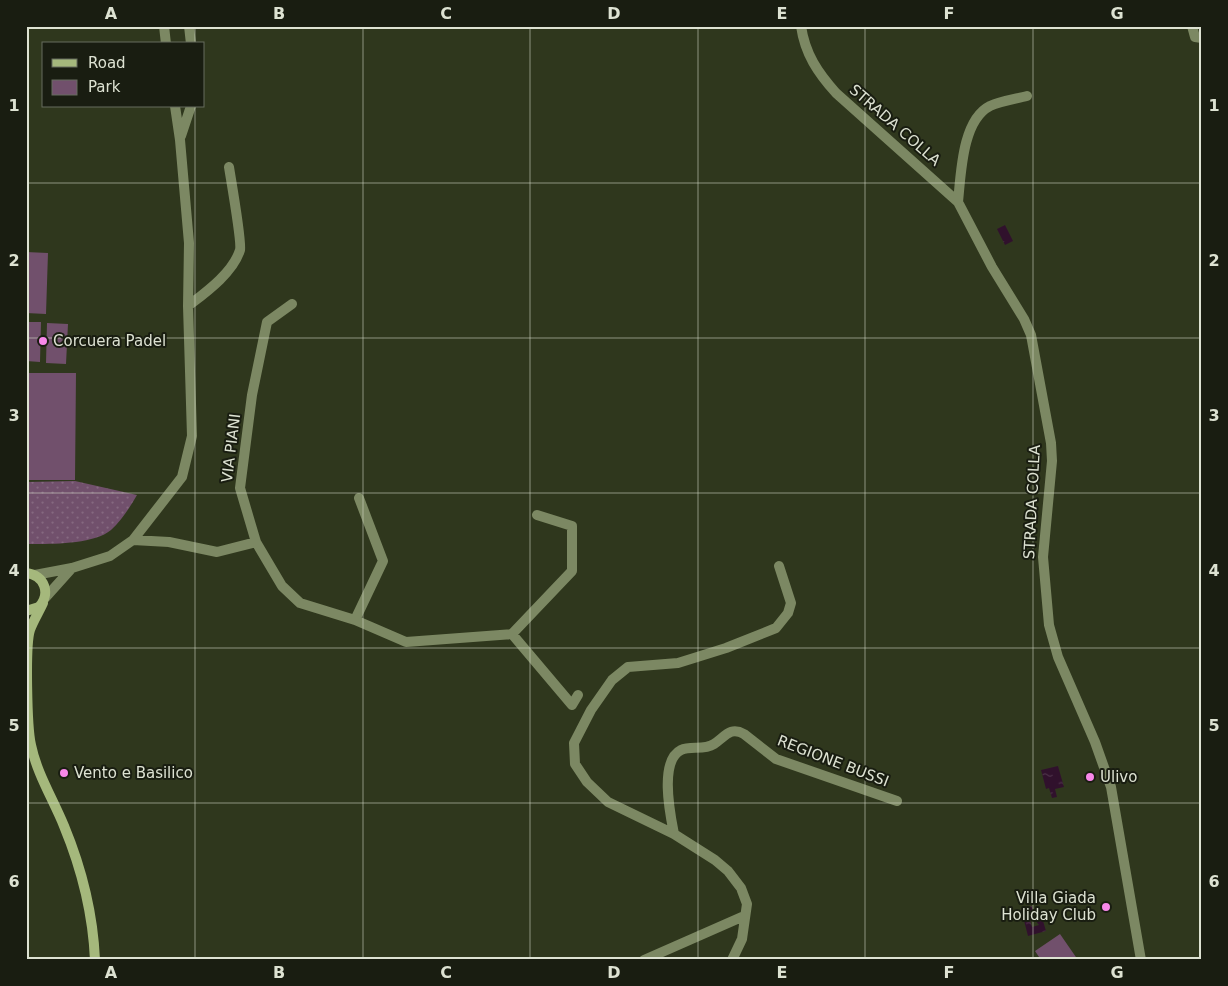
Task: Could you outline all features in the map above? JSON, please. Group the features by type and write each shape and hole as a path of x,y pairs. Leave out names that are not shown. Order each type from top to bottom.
{"main road":[{"path":"31,574 44,584 44,600 28,629 30,744 41,777 64,826 78,867 89,912 95,960"},
{"path":"26,611 34,610 44,600"}],"street":[{"path":"164,26 166,42"},
{"path":"189,26 191,42"},
{"name":"STRADA COLLA","path":"802,26 804,42 811,59 821,76 836,93 958,202 992,267 1024,318 1035,350 1052,461 1043,557 1049,625 1058,657 1095,742 1111,787 1140,960"},
{"path":"1192,26 1195,37 1202,38"},
{"path":"958,202 964,152 969,131 976,116 989,106 1027,96"},
{"path":"31,574 72,568 110,556 133,540 182,477 192,436 188,306 189,243 175,108"},
{"path":"180,140 190,108"},
{"path":"188,306 213,286 226,272 240,250 230,166"},
{"name":"VIA PIANI","path":"292,304 267,322 251,404 240,488 256,542 282,586 300,603 355,620 406,642 512,634"},
{"path":"355,620 383,561 359,498"},
{"path":"537,515 572,526 572,571 512,634 572,705 578,694"},
{"path":"133,540 170,542 217,552 256,542"},
{"path":"732,960 742,939 747,904 741,888 728,871 674,834 608,802 587,782 574,764 574,743 591,710 612,680 628,668 678,663 726,648 776,628 788,613 791,603 779,566"},
{"path":"44,600 72,568"},
{"name":"REGIONE BUSSI","path":"674,834 668,802 669,764 671,758 686,748 703,749 714,744 726,733 738,730 776,759 897,801"},
{"path":"644,960 744,916"}],"green space":[{"path":"26,252 48,253 46,314 26,313"},
{"path":"26,322 41,322 40,362 26,361"},
{"path":"47,323 68,324 66,364 46,363"},
{"path":"26,373 76,373 75,480 26,480"},
{"path":"75,481 137,495 119,522 103,535 93,539 70,543 26,544 26,482"},
{"path":"1060,934 1078,960 1041,960 1035,951"}],"water":[{"path":"1005,225 1013,241 1005,245 997,229"},
{"path":"1058,766 1064,787 1055,789 1057,797 1052,798 1049,788 1046,789 1041,770"},
{"path":"1032,906 1033,911 1028,912 1032,927 1039,925 1035,920 1035,914 1041,914 1046,931 1028,936 1021,909"}],"place":[{"name":"Corcuera Padel","path":"43,341"},
{"name":"Vento e Basilico","path":"64,773"},
{"name":"Ulivo","path":"1090,777"},
{"name":"Villa Giada Holiday Club","path":"1106,907"}]}
